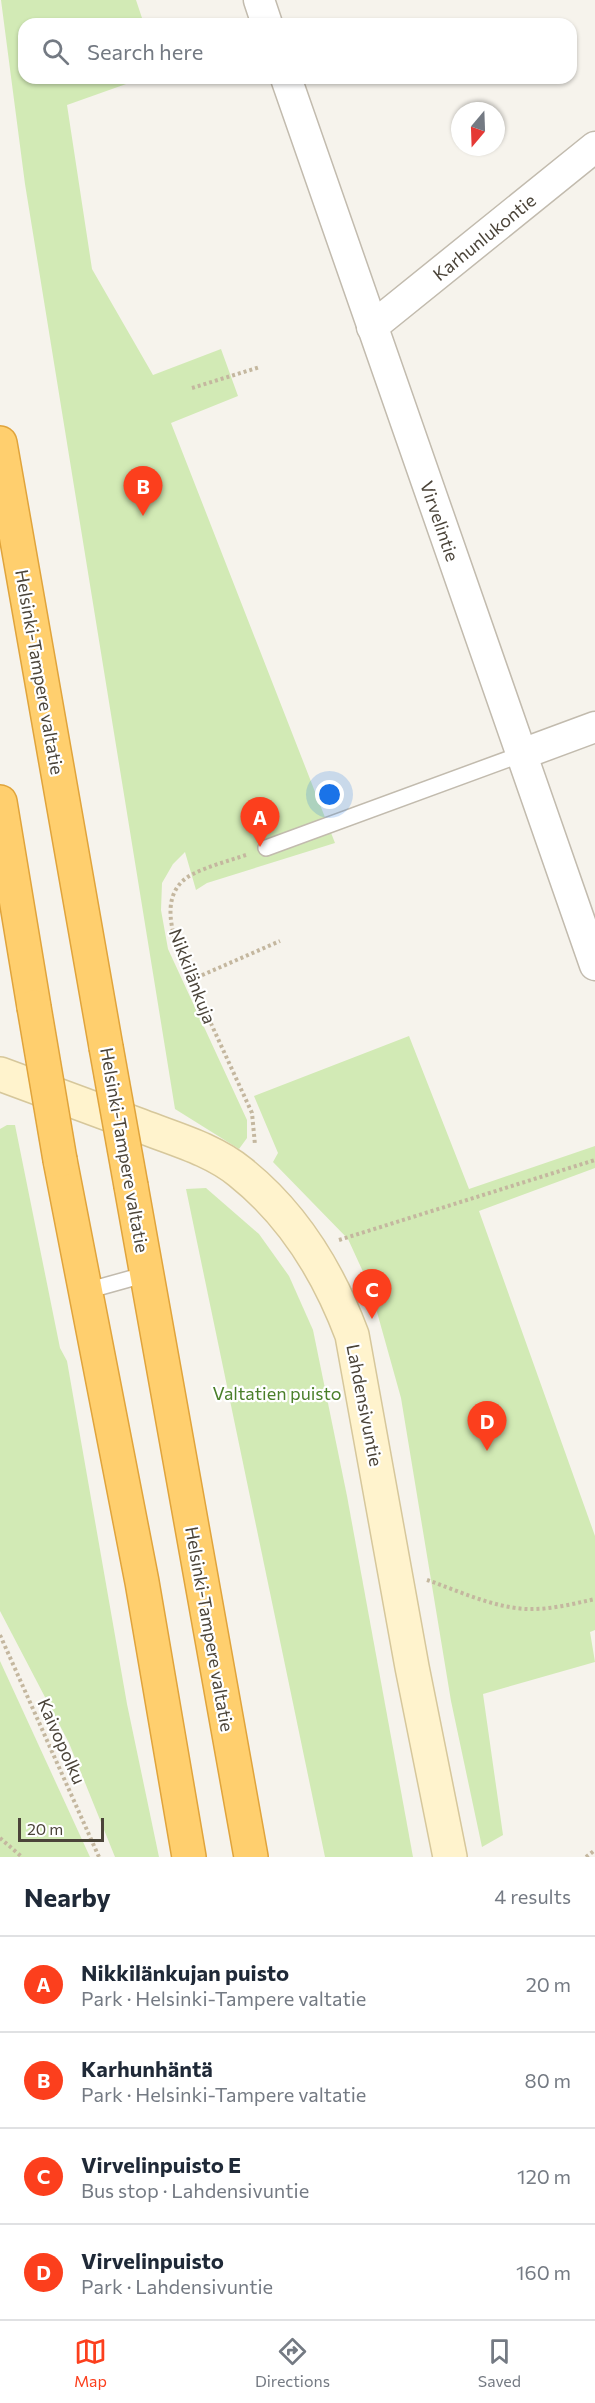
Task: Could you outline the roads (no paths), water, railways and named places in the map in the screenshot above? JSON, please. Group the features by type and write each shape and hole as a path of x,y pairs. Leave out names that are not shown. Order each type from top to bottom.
{"highway":[{"name":"Helsinki-Tampere valtatie","path":"0,443 250,1857"},
{"path":"0,802 60,1160 142,1582 189,1857"}],"main road":[{"name":"Lahdensivuntie","path":"0,1074 199,1148 239,1171 279,1209 311,1249 335,1290 352,1335 412,1667 450,1857"}],"street":[{"path":"259,0 265,18"},
{"name":"Virvelintie","path":"288,84 595,965"},
{"name":"Karhunlukontie","path":"372,327 595,147"},
{"path":"522,754 595,727"}],"lane":[{"path":"266,848 522,754"},
{"path":"86,1291 147,1274"}],"place":[{"name":"Karhunhäntä","path":"143,516"},
{"name":"Nikkilänkujan puisto","path":"260,847"},
{"name":"Virvelinpuisto E","path":"372,1319"},
{"name":"Virvelinpuisto","path":"487,1451"}],"park label":[{"name":"Valtatien puisto","path":"277,1393"}]}
